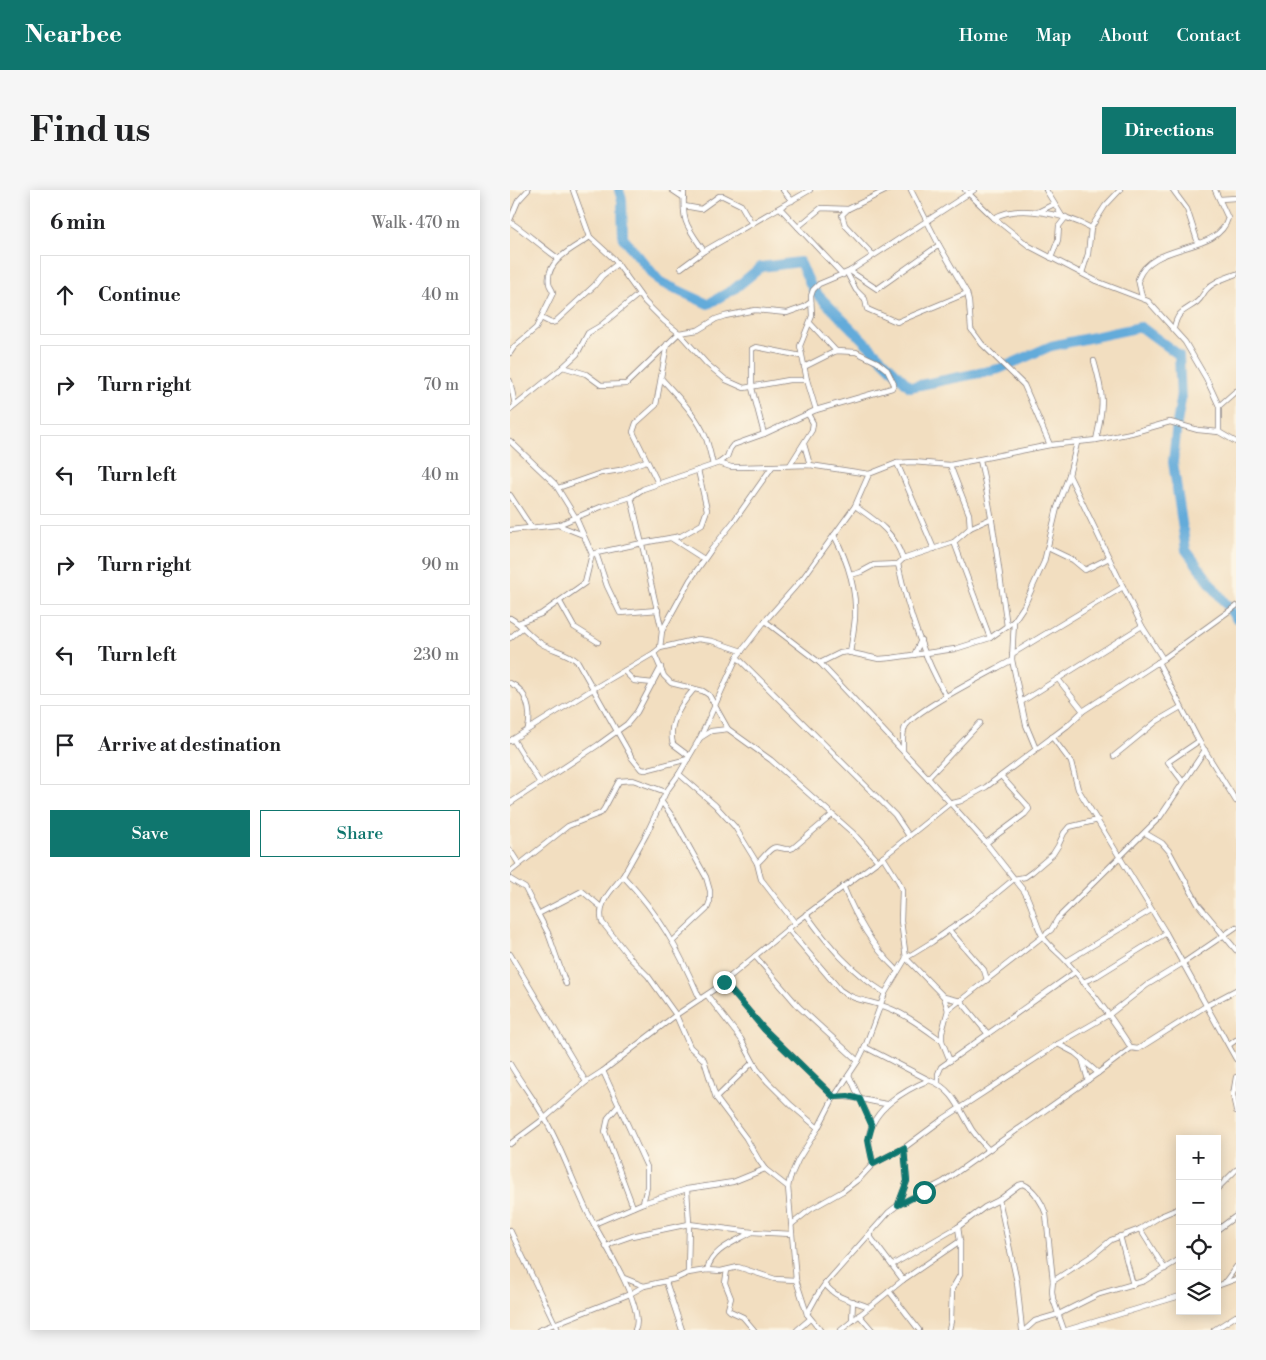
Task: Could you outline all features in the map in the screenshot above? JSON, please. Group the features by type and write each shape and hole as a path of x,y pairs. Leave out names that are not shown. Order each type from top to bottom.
{"street":[{"path":"528,190 518,201 510,221 559,259"},
{"path":"573,190 590,237 610,254 639,294 664,322 679,333 726,380 744,388 782,381 807,380"},
{"path":"672,190 684,198"},
{"path":"684,190 684,220 686,226 704,251"},
{"path":"783,190 792,201"},
{"path":"681,268 704,251 810,190"},
{"path":"873,255 845,225 842,215 848,209 887,190"},
{"path":"911,190 939,245 967,293 971,329 982,344 1024,385 1050,445"},
{"path":"816,410 801,356 802,340 812,316 811,296 813,290 819,284 847,273 967,192 974,190"},
{"path":"1046,190 1064,216"},
{"path":"1082,273 1088,254 1091,228 1105,206 1120,190"},
{"path":"1173,190 1187,209 1198,243"},
{"path":"1142,297 1138,279 1145,268 1171,252 1216,235 1228,221 1215,190"},
{"path":"967,192 994,218 1029,246 1112,288 1142,297 1148,301 1174,328 1196,360 1219,406 1219,432"},
{"path":"684,206 701,209 719,196 723,196 741,205 752,224"},
{"path":"1220,199 1236,198"},
{"path":"1038,212 1054,204"},
{"path":"780,208 847,273 854,287 865,299 867,308 897,322 930,310 967,293"},
{"path":"798,227 821,208 848,209"},
{"path":"994,218 1006,212 1038,212 1078,220 1091,228"},
{"path":"1051,258 1058,240 1059,226 1064,216"},
{"path":"510,353 514,347 536,328 541,318 553,293 548,282 552,266 590,237"},
{"path":"847,273 856,276 877,289 939,245"},
{"path":"541,318 551,323 555,322 617,264"},
{"path":"1174,328 1179,315 1185,308 1198,301 1209,287 1236,274"},
{"path":"854,287 856,276"},
{"path":"510,410 577,354 588,333 600,326 639,294"},
{"path":"563,367 586,374 601,385 626,384 679,333 698,330 725,316 755,310 787,313 804,307 811,302"},
{"path":"810,323 836,351"},
{"path":"658,483 633,432 636,423 656,405 667,343"},
{"path":"764,434 752,388 751,352 753,347 801,356"},
{"path":"510,530 558,525 602,506 631,497 643,489 658,483 719,463 727,457 733,445 764,434 816,410 892,388 894,384 887,370 877,362 856,352 836,351 804,367"},
{"path":"1094,362 1103,401 1096,440"},
{"path":"661,378 687,408 701,429 713,465"},
{"path":"510,381 515,405"},
{"path":"1219,406 1236,391"},
{"path":"790,465 813,426 808,414"},
{"path":"719,463 731,467 810,465 869,474 897,463 914,462 950,465 1050,445 1077,443 1132,433 1170,422 1198,430 1219,432 1236,442"},
{"path":"511,443 558,488 594,554 606,586 620,613 658,610"},
{"path":"820,663 840,653 850,653 879,659 955,649 990,638 1014,621 1024,606 1044,562 1057,508 1069,475 1077,443"},
{"path":"804,444 810,465"},
{"path":"980,460 992,518 1007,626"},
{"path":"558,488 646,461"},
{"path":"897,463 934,549"},
{"path":"950,465 969,514 970,528"},
{"path":"662,631 690,580 704,559 734,522 772,467"},
{"path":"594,554 642,542 681,536 702,524 705,520 706,506 698,470"},
{"path":"788,1187 765,1169 743,1134 716,1098 704,1060 690,1047 676,1015 648,976 631,959 602,922 601,907 623,876 646,836 666,792 700,738 737,658 765,621 803,578 855,506 869,474"},
{"path":"1069,475 1160,660 1181,707 1236,801"},
{"path":"510,495 531,527"},
{"path":"631,497 658,610 662,631 660,648"},
{"path":"855,506 886,528 895,541 902,559"},
{"path":"898,564 902,559 954,542 970,528 992,518"},
{"path":"558,525 583,535"},
{"path":"834,535 851,575 855,617 850,653"},
{"path":"671,538 704,559"},
{"path":"954,542 990,638"},
{"path":"1048,548 1073,560 1085,570 1109,558"},
{"path":"518,623 541,614 585,583 594,554"},
{"path":"851,575 861,572 874,564 898,564"},
{"path":"898,564 926,654 935,677 946,696"},
{"path":"1012,654 1123,587"},
{"path":"560,602 574,626 598,642"},
{"path":"510,1144 545,1118 586,1082 724,982 795,922 878,861 950,804 961,801 986,787 1067,726 1083,711 1160,660 1236,606"},
{"path":"510,618 544,645 573,657 578,662 632,758 641,769 645,770 688,758"},
{"path":"765,621 820,663 903,750 986,842 1029,898 1042,935 1110,1014 1131,1048"},
{"path":"1014,621 1012,660 1026,724 1036,749"},
{"path":"1021,702 1142,626"},
{"path":"510,638 523,627"},
{"path":"540,784 512,740 593,689 654,654 660,648 698,639 712,641 742,651"},
{"path":"914,655 921,640"},
{"path":"654,654 664,676 670,683 709,694 728,729 771,760 853,833 878,861"},
{"path":"737,658 895,814 909,836"},
{"path":"903,750 904,733 907,724 946,696 1012,660"},
{"path":"510,803 618,731 634,716 661,667"},
{"path":"624,671 634,681 652,683"},
{"path":"1058,679 1083,711"},
{"path":"510,683 522,690 530,716 528,730"},
{"path":"688,758 673,744 672,732 678,712 694,689"},
{"path":"1114,756 1157,721 1181,707"},
{"path":"928,778 980,724"},
{"path":"700,738 711,731 728,729"},
{"path":"1052,737 1071,762 1078,788 1166,932 1236,1059"},
{"path":"1183,782 1168,762 1199,740"},
{"path":"948,1010 1042,935 1051,930 1058,918 1160,817 1205,750"},
{"path":"679,774 715,805 745,841 757,862 760,878 795,922"},
{"path":"986,842 1028,812 1027,804 1001,776"},
{"path":"510,872 568,826 601,813 619,781 633,780 666,792"},
{"path":"661,801 672,816 706,877 710,891 710,901 707,909 673,941"},
{"path":"757,862 772,848 779,847 785,850 793,848 832,814"},
{"path":"820,1330 808,1317 796,1280 788,1187 798,1160 834,1097 858,1061 885,993 897,970 906,958 978,910 1014,880 1025,877 1032,872 1053,854 1069,827 1098,820"},
{"path":"1145,833 1162,843 1169,851 1198,904 1236,950"},
{"path":"510,850 519,864"},
{"path":"883,857 902,890 901,921 906,958 944,998 948,1010 942,1032 942,1041 950,1061"},
{"path":"623,876 660,921 673,941 700,999"},
{"path":"510,878 525,888 548,933 566,984"},
{"path":"843,886 869,938 897,970"},
{"path":"538,914 582,891 601,907"},
{"path":"1066,961 1151,910"},
{"path":"806,914 826,942 854,972 866,982 885,993"},
{"path":"792,1224 811,1209 843,1191 860,1178 873,1164 904,1148 960,1108 1058,1044 1110,1014 1147,985 1183,963 1236,926"},
{"path":"788,929 840,990 854,999 881,1005 918,1024 942,1041"},
{"path":"949,930 984,970 987,980"},
{"path":"1083,982 1097,976 1166,932"},
{"path":"510,954 586,1082"},
{"path":"755,956 798,1007 858,1061"},
{"path":"938,1083 939,1070 950,1061 1075,972"},
{"path":"724,982 764,1029 834,1097 848,1096 888,1104"},
{"path":"798,1330 808,1317 818,1294 826,1284 868,1235 898,1205 943,1182 1131,1048 1138,1049 1206,1006 1236,990"},
{"path":"707,995 741,1039 753,1062 768,1082 818,1128"},
{"path":"944,998 961,1001 988,1034"},
{"path":"1228,1045 1236,1040"},
{"path":"1058,1044 1082,1059 1098,1073"},
{"path":"865,1047 938,1083 952,1096 973,1132 988,1149"},
{"path":"1082,1059 1088,1080"},
{"path":"716,1098 753,1062"},
{"path":"510,1064 545,1118 594,1224 624,1278 638,1323 635,1330"},
{"path":"603,1071 647,1166 648,1187 643,1204"},
{"path":"849,1075 872,1126"},
{"path":"1236,1077 1234,1095 1236,1111"},
{"path":"873,1164 868,1140 872,1126 888,1104 908,1090 929,1080"},
{"path":"619,1105 608,1118 605,1132 633,1207"},
{"path":"898,1205 907,1181 904,1148"},
{"path":"594,1224 633,1207 687,1189 732,1182 765,1169"},
{"path":"1221,1185 1236,1170"},
{"path":"892,1265 958,1227 999,1200 1019,1184 1022,1184 1033,1192 1044,1207 1049,1234 1052,1291 1066,1330 1176,1297"},
{"path":"687,1189 689,1224 688,1273"},
{"path":"999,1200 1017,1282 1024,1330 1036,1321 1059,1314 1099,1294 1133,1285 1176,1262"},
{"path":"1053,1282 1120,1236 1140,1229 1161,1216 1176,1210"},
{"path":"1221,1227 1236,1216"},
{"path":"606,1247 612,1242 632,1236 689,1224 752,1232 792,1234"},
{"path":"949,1330 952,1289 960,1275 958,1227"},
{"path":"1140,1229 1165,1269"},
{"path":"510,1230 558,1330"},
{"path":"707,1270 709,1261 717,1252 752,1232"},
{"path":"868,1235 903,1280"},
{"path":"1120,1236 1133,1285"},
{"path":"842,1330 903,1280 960,1241"},
{"path":"1224,1283 1236,1267"},
{"path":"539,1330 630,1294 644,1286 666,1282 688,1273 742,1268 775,1279 796,1280"},
{"path":"727,1270 725,1283 730,1298 728,1309 748,1321 754,1330"},
{"path":"624,1278 644,1286"},
{"path":"1221,1284 1236,1279"},
{"path":"666,1282 682,1330"},
{"path":"826,1284 832,1293 869,1307"},
{"path":"889,1291 919,1330"},
{"path":"852,1321 853,1301"},
{"path":"859,1315 872,1330"},
{"path":"1214,1330 1235,1319"}],"waterway":[{"path":"619,190 622,200 623,238 660,282 708,304 734,289 761,267 800,262 813,290 910,387 999,369 1051,346 1141,327 1179,355 1181,400 1173,462 1186,550 1236,618"}],"route":[{"path":"724,982 764,1029 834,1097 848,1096 860,1099 872,1126 868,1140 873,1164 904,1148 907,1181 898,1205 924,1192"}]}
